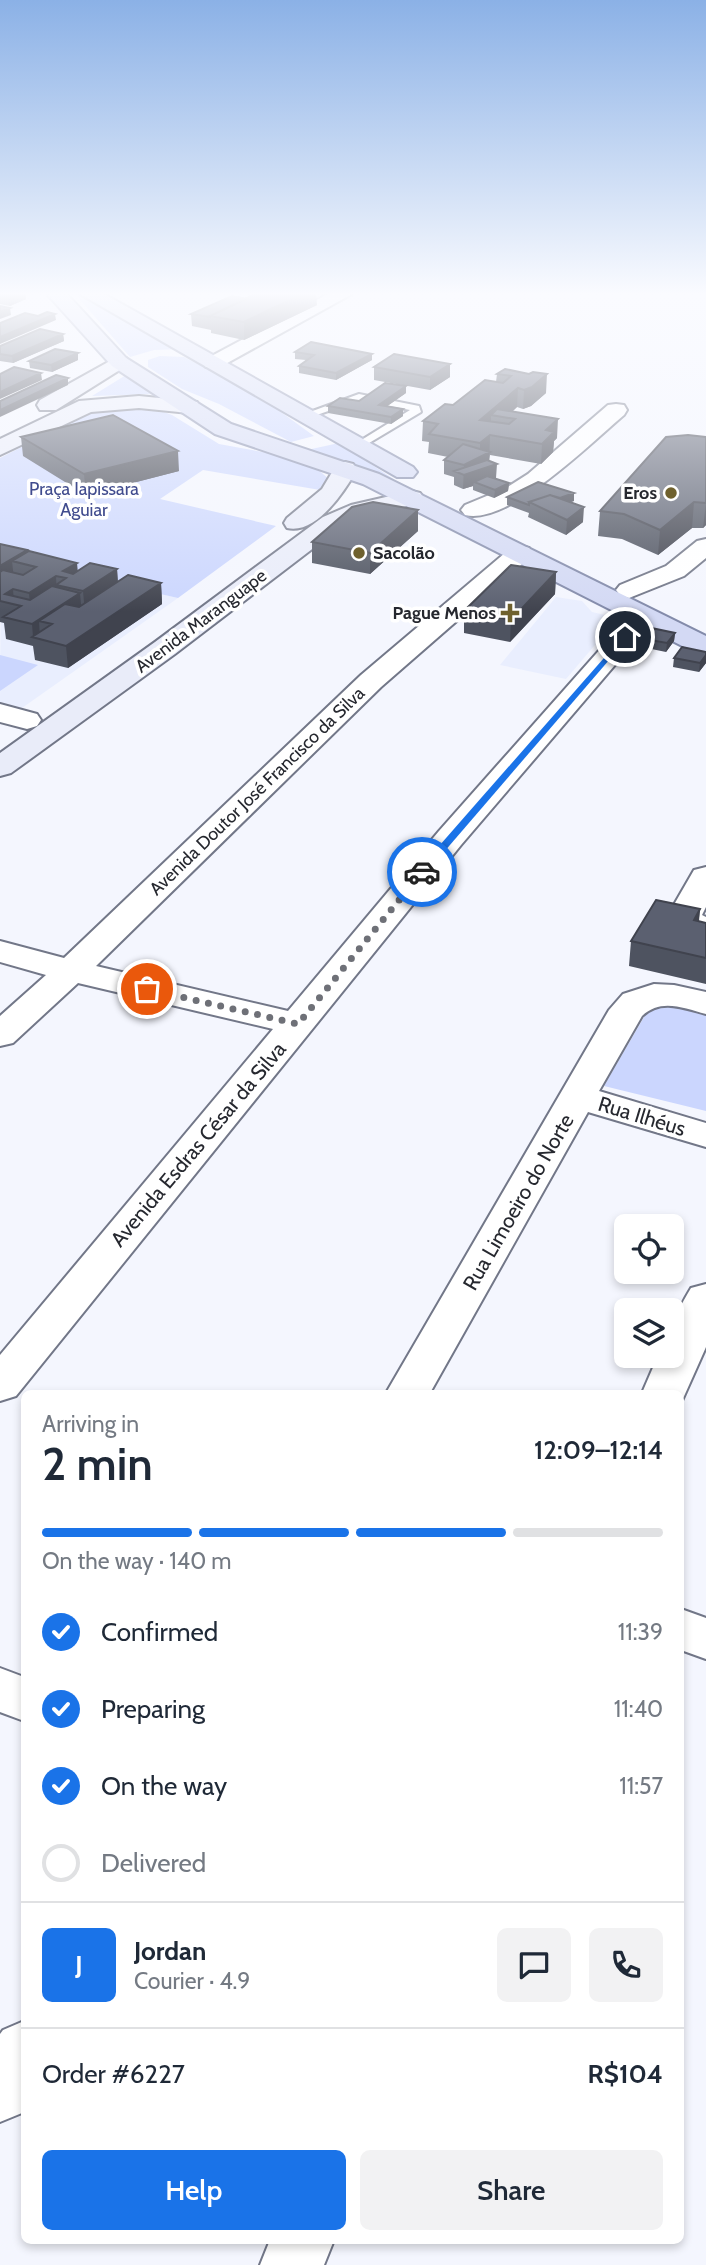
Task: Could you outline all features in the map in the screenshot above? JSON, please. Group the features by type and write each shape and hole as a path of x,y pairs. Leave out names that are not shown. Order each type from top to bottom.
{"main road":[{"path":"1,439 61,400"},
{"path":"178,400 223,429 345,469 412,498 520,554 636,603 706,626"},
{"path":"276,400 636,603 706,647"},
{"path":"1,439 87,406 139,402 189,407"},
{"path":"272,445 314,444 332,439 335,433"},
{"name":"Avenida Maranguape","path":"0,740 13,717 293,525 332,493 345,469"},
{"name":"Avenida Maranguape","path":"0,767 165,649 344,515 412,498"},
{"path":"293,525 321,531"},
{"path":"0,755 34,729 34,724 13,717"}],"street":[{"path":"473,510 514,493 536,479 616,410"},
{"path":"636,603 706,546"},
{"name":"Avenida Doutor José Francisco da Silva","path":"0,1035 71,971 371,681 520,554"},
{"name":"Avenida Esdras César da Silva","path":"0,1385 450,838 636,603"},
{"path":"696,922 706,877"},
{"path":"0,951 71,971 298,1024"},
{"name":"Rua Limoeiro do Norte","path":"410,1390 627,1010 637,999 646,995 665,995 706,1003"},
{"name":"Rua Ilhéus","path":"578,1097 706,1136"},
{"path":"665,1390 706,1298"},
{"path":"684,1630 706,1639"},
{"path":"0,1689 21,1699"},
{"path":"0,2092 21,2055"},
{"path":"292,2265 301,2244"}],"lane":[{"path":"304,416 351,400"},
{"path":"359,446 416,411 415,408 373,400"}],"shaded area":[{"path":"1,557 178,598 22,708 0,702"},
{"path":"556,597 582,601 592,612 618,618 566,679 500,665"}],"green space":[{"path":"208,400 261,400 314,436 291,442"},
{"name":"Praça Iapissara Aguiar","path":"114,408 159,410 219,444 279,455 315,467 330,480 326,491 203,470 160,499 276,526 178,598 0,558 0,458 89,413"},
{"path":"339,443 395,480 307,450"},
{"path":"0,655 38,665 0,691"},
{"path":"655,998 706,1009 706,1111 604,1086"}],"building":[{"path":"3,400 22,400 0,410 0,401"},
{"path":"337,400 387,400 379,405 403,409 391,417 328,406"},
{"path":"460,400 504,400 480,420 509,424 515,419 491,415 497,409 558,419 546,430 554,432 542,444 490,435 480,443 429,434 438,424 423,421 445,404 453,405"},
{"path":"113,415 178,451 84,474 21,437"},
{"name":"Eros","path":"666,437 706,437 706,503 694,502 660,530 624,514 600,511"},
{"path":"463,444 490,452 464,465 444,460"},
{"path":"487,460 497,464 464,475 454,471"},
{"path":"487,476 509,483 495,490 474,482"},
{"path":"538,482 574,493 560,498 550,495 529,502 529,505 507,497"},
{"path":"550,495 584,507 567,520 529,502"},
{"path":"373,502 418,510 370,553 312,542 352,507"},
{"path":"0,544 27,550 0,566"},
{"path":"29,551 77,563 63,571 73,574 90,563 117,569 83,591 56,585 66,578 56,576 29,593 13,589 5,594 30,600 52,586 80,593 32,624 3,617 21,606 0,601 0,572 3,570 23,575 36,567 12,561"},
{"path":"511,565 556,572 511,620 464,611"},
{"path":"128,575 161,583 66,646 32,637 52,624 39,621 65,604 79,607"},
{"path":"642,626 675,633 667,643 633,637"},
{"path":"682,647 706,652 706,655 700,663 674,658"},
{"path":"656,900 700,909 694,920 706,923 706,958 631,941"}],"way so far":[{"path":"147,989 298,1024 422,872"}],"place":[{"name":"Eros","path":"671,493"},
{"name":"Sacolão","path":"359,553"},
{"name":"Pague Menos","path":"510,613"}],"route":[{"path":"422,872 625,637"}]}
